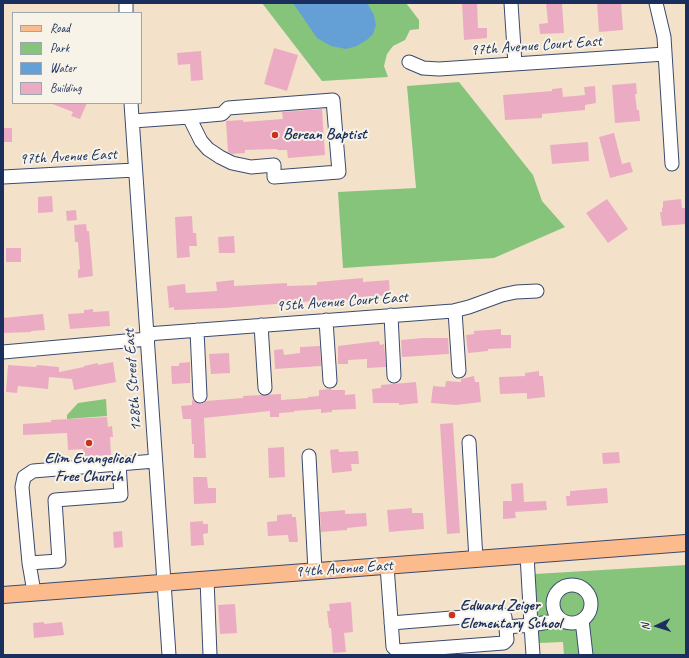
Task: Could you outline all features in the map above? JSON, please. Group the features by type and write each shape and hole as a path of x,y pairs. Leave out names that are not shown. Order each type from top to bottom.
{"main road":[{"name":"94th Avenue East","path":"3,595 686,543"}],"street":[{"path":"511,3 515,64"},
{"path":"656,3 664,37 672,164"},
{"name":"97th Avenue Court East","path":"409,62 423,68 439,69 665,54"},
{"path":"132,121 222,114 228,108 333,100 339,172 274,177 274,165 250,166 232,163 208,149 199,138 189,117"},
{"name":"128th Street East","path":"132,104 135,170 169,655"},
{"name":"97th Avenue East","path":"3,177 135,170"},
{"name":"95th Avenue Court East","path":"3,352 197,330 454,311 502,295 516,292 538,291"},
{"path":"454,311 459,371"},
{"path":"391,316 394,376"},
{"path":"326,320 330,381"},
{"path":"261,325 265,388"},
{"path":"197,330 200,396"},
{"path":"469,442 476,559"},
{"path":"309,456 315,571"},
{"path":"34,592 29,563 22,487 24,476 33,471 155,461"},
{"path":"29,563 59,561 55,500 121,496 119,464"},
{"path":"527,555 533,655"},
{"path":"387,566 391,623 393,647 397,653 504,643 507,640 505,617 501,614 391,623"},
{"path":"207,579 210,655"},
{"path":"506,627 561,620 572,623 582,620 589,612 591,606 589,596 582,587 572,584 561,587 554,596 552,607 561,620"},
{"path":"582,620 586,655"}],"green space":[{"path":"262,3 406,3 419,20 419,29 410,30 405,40 393,46 387,54 384,66 388,77 322,81"},
{"path":"459,82 533,175 542,201 565,227 494,258 343,268 338,192 416,188 407,86"},
{"path":"106,399 107,416 67,419 67,415 78,403"},
{"path":"686,565 686,655 564,655 563,642 539,643 535,574"}],"water":[{"path":"293,3 367,3 374,15 376,25 373,34 357,46 346,49 331,46 317,38"}],"building":[{"path":"462,3 477,3 478,28 487,28 487,38 464,40"},
{"path":"546,3 562,3 564,33 540,34 539,24 548,23"},
{"path":"597,3 621,3 623,30 599,32"},
{"path":"274,48 298,55 287,91 264,84"},
{"path":"201,51 203,80 191,81 190,64 178,65 177,53"},
{"path":"636,83 637,94 635,94 640,121 615,123 612,85"},
{"path":"595,86 596,103 585,105 585,110 542,114 542,118 505,120 503,95 552,91 552,89 562,88 563,97 585,95 584,87"},
{"path":"53,104 87,104 80,119 71,116 73,112"},
{"name":"Berean Baptist","path":"322,109 325,155 288,158 287,150 277,149 245,150 245,153 232,154 228,152 226,121 243,120 243,122 283,119 282,112"},
{"path":"3,128 12,128 12,142 3,142"},
{"path":"614,133 622,164 630,162 633,172 610,178 599,137"},
{"path":"588,142 589,161 552,164 550,145"},
{"path":"52,196 53,212 38,213 38,197"},
{"path":"607,199 628,229 608,243 586,213"},
{"path":"681,199 682,208 685,208 686,210 686,224 662,226 660,212 662,212 663,201"},
{"path":"76,210 77,220 67,221 66,211"},
{"path":"192,216 193,233 196,233 197,246 189,246 190,257 177,258 175,217"},
{"path":"86,224 87,231 89,231 93,276 78,278 78,270 80,269 78,242 75,242 74,225"},
{"path":"234,236 235,253 219,253 218,237"},
{"path":"6,248 21,248 21,262 6,262"},
{"path":"363,278 363,282 389,280 390,295 364,297 364,299 314,301 224,308 174,310 174,307 169,308 167,286 185,284 186,293 217,291 216,282 234,280 234,286 287,283 287,286 317,285 317,282"},
{"path":"93,309 93,312 109,311 110,326 70,329 68,314 84,313 84,310"},
{"path":"43,314 45,330 4,333 3,318"},
{"path":"501,329 501,335 511,335 511,348 488,349 488,351 468,353 466,335 474,334 474,331"},
{"path":"448,338 449,354 402,357 401,340"},
{"path":"379,341 380,345 384,344 386,367 367,368 367,359 348,360 348,364 338,364 338,346"},
{"path":"320,346 321,366 275,369 274,350 283,349 284,355 300,353 300,347"},
{"path":"229,353 230,373 211,374 209,354"},
{"path":"113,362 116,382 74,390 72,379 49,377 48,389 18,386 17,393 6,392 8,365 59,367 59,372 98,363 98,365"},
{"path":"190,362 190,383 172,384 171,366 179,366 179,363"},
{"path":"539,371 539,376 543,376 545,397 527,399 527,393 500,394 499,377 525,376 525,373"},
{"path":"474,376 475,382 479,382 481,402 456,405 431,403 433,386 445,387 446,381 461,382 461,379"},
{"path":"416,382 418,403 399,405 399,403 373,403 372,389 381,388 381,385"},
{"path":"319,390 345,390 345,395 355,394 356,409 332,410 332,412 321,413 321,409 294,411 279,413 279,417 270,417 270,411 204,418 206,458 194,458 191,419 183,419 181,406 192,405 192,400 201,404 206,401 243,398 243,396 281,394 281,400 308,398 319,396"},
{"name":"Elim Evangelical Free Church","path":"107,417 108,427 112,426 113,437 110,437 111,455 93,456 93,458 84,459 83,449 68,450 67,433 23,435 23,424 51,422 51,420"},
{"path":"453,423 460,533 447,534 440,424"},
{"path":"284,447 285,477 269,478 268,448"},
{"path":"338,449 339,452 358,451 359,464 351,464 352,471 332,473 330,450"},
{"path":"619,452 620,463 603,464 602,453"},
{"path":"193,477 207,477 208,488 216,488 216,503 194,504"},
{"path":"523,483 524,502 546,501 547,510 515,512 516,518 503,519 503,501 512,501 511,484"},
{"path":"607,488 608,503 567,506 566,496 570,496 570,491"},
{"path":"412,508 412,513 423,513 424,529 389,532 387,510"},
{"path":"345,510 345,514 366,513 367,526 347,528 347,530 321,532 320,512"},
{"path":"292,514 292,517 296,517 298,542 289,542 288,535 268,536 267,522 277,521 277,515"},
{"path":"203,521 203,524 208,524 208,533 203,534 204,545 191,546 190,522"},
{"path":"122,531 123,547 114,548 113,532"},
{"path":"351,602 353,632 344,633 346,652 333,653 331,628 329,628 327,611 330,611 329,604"},
{"path":"235,604 237,633 220,634 218,605"},
{"path":"44,622 44,624 62,622 64,635 34,638 33,623"}],"place":[{"name":"Berean Baptist","path":"275,135"},
{"name":"Elim Evangelical Free Church","path":"89,443"},
{"name":"Edward Zeiger Elementary School","path":"452,615"}]}
